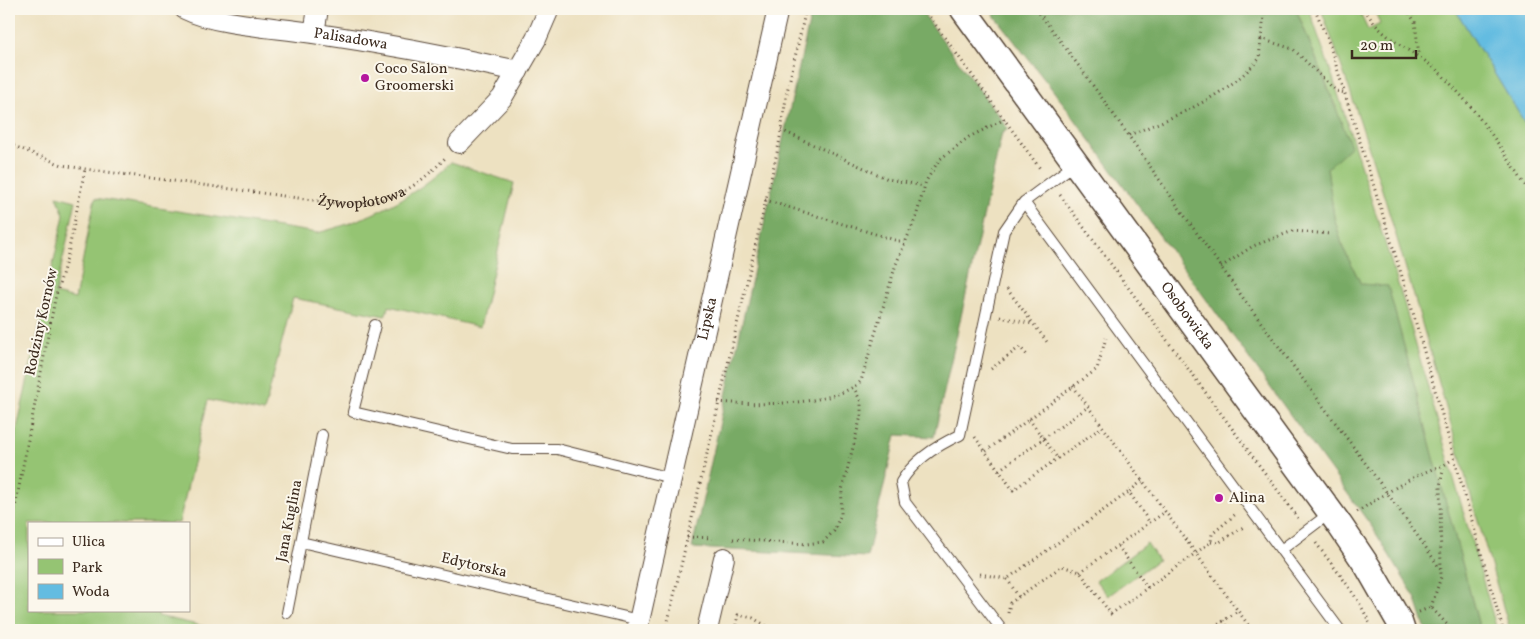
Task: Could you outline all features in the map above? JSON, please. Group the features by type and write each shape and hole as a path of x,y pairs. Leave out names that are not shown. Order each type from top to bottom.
{"street":[{"name":"Palisadowa","path":"185,9 212,18 314,33 518,71"},
{"path":"314,33 318,9"},
{"path":"459,143 502,98 536,39 549,9"},
{"name":"Lipska","path":"638,625 778,9"},
{"name":"Osobowicka","path":"963,9 1335,518 1368,567 1401,625"},
{"path":"708,630 724,558"}],"lane":[{"path":"1002,630 905,502 900,482 909,469 943,442 960,435 1004,231 1024,202 1075,164"},
{"path":"1024,202 1340,630"},
{"path":"375,325 353,412 512,449 557,449 672,478"},
{"name":"Jana Kuglina","path":"287,613 322,435"},
{"path":"1281,550 1307,530 1335,518"},
{"name":"Edytorska","path":"301,542 638,625"}],"path":[{"path":"666,630 781,130 806,9"},
{"path":"924,9 1357,599 1367,616 1372,630"},
{"path":"1036,9 1129,135 1221,268 1388,491 1441,570"},
{"path":"1129,135 1196,106 1235,82 1259,59 1266,9"},
{"path":"1315,9 1345,93 1410,302 1503,630"},
{"path":"1365,9 1372,23 1386,37 1419,56 1444,76 1501,145 1531,195"},
{"path":"1407,9 1415,22 1419,56"},
{"path":"1261,39 1293,49 1336,91 1345,93"},
{"path":"718,402 754,405 800,402 854,388 861,381 867,365 896,264 907,241 924,186 939,160 968,137 1004,119"},
{"path":"781,130 888,179 924,186"},
{"name":"Żywopłotowa","path":"9,144 62,164 85,169 135,174 312,201 363,204 391,198 403,192 430,174 459,143"},
{"name":"Rodziny Kornów","path":"9,539 55,299 68,254 85,169"},
{"path":"765,200 898,241 907,241"},
{"path":"1221,268 1254,246 1292,231 1331,234"},
{"path":"1003,284 1047,342"},
{"path":"996,316 1034,324"},
{"path":"986,451 1096,369 1107,332"},
{"path":"990,369 1020,347 1027,355"},
{"path":"1073,386 1252,630"},
{"path":"688,537 806,544 823,542 834,531 841,514 842,490 861,416 861,402 854,388"},
{"path":"999,470 1088,407"},
{"path":"1029,419 1058,458"},
{"path":"974,431 975,436 1013,490 1102,427"},
{"path":"1335,518 1453,459"},
{"path":"1401,625 1431,607 1441,577 1440,486 1444,465"},
{"path":"975,573 1008,579 1142,481"},
{"path":"1129,492 1135,504 1150,523"},
{"path":"1080,572 1165,512"},
{"path":"1007,618 1010,603 1062,566 1080,572 1111,614 1196,554 1211,542 1212,534 1239,512"},
{"path":"1211,542 1218,543 1248,524"},
{"path":"1118,546 1148,588"},
{"path":"1008,579 1019,597"},
{"path":"1431,607 1452,630"},
{"path":"1210,630 1238,611"},
{"path":"735,630 738,614 753,618 773,630"},
{"path":"1223,621 1230,630"}],"green space":[{"path":"812,9 920,9 1008,129 1002,133 934,437 896,435 867,557 692,548"},
{"path":"989,9 1296,9 1351,146 1327,168 1334,217 1343,248 1361,284 1388,286 1480,630 1426,630 1415,597 1372,527 1066,107"},
{"path":"1296,9 1309,9 1333,78 1404,303 1497,630 1480,630 1388,287 1361,284 1343,248 1334,217 1327,168 1340,154 1336,107"},
{"path":"1321,9 1358,9 1368,30 1380,24 1374,9 1455,9 1531,133 1531,630 1510,630 1397,240 1348,85"},
{"path":"451,162 514,183 480,327 389,306 385,316 293,298 264,412 208,400 179,522 28,522 28,612 159,612 158,616 220,630 9,630 9,465 64,215 57,196 76,201 55,294 75,299 95,198 317,233 354,222 389,206 406,197 437,175"},
{"path":"1147,543 1158,560 1108,596 1096,581"}],"water":[{"path":"1455,9 1531,9 1531,133"}],"place":[{"name":"Coco Salon Groomerski","path":"365,78"},
{"name":"Alina","path":"1219,498"}]}
